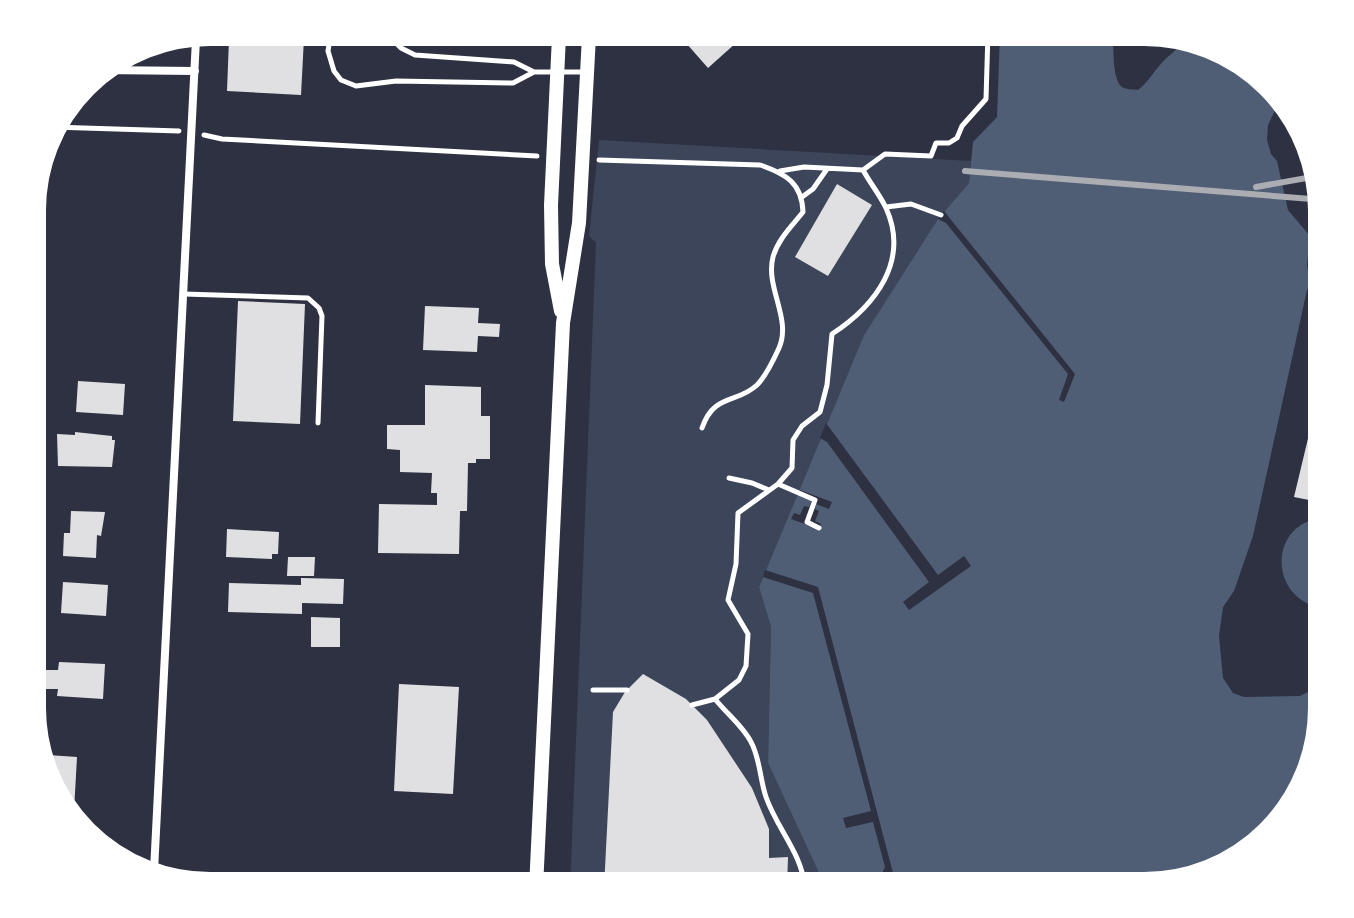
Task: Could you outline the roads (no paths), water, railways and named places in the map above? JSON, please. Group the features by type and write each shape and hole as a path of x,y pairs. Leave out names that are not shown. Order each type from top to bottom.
{"main road":[{"path":"559,44 551,219 552,264 563,323"},
{"path":"537,874 563,323 579,223 589,44"}],"street":[{"path":"154,864 196,45"},
{"path":"121,70 195,71"}],"lane":[{"path":"329,44 334,71 341,80 356,86 396,81 513,83 534,72"},
{"path":"397,44 415,55 514,62 534,72 587,72"},
{"path":"184,294 308,298 314,302 322,316 318,423"}],"railway":[{"path":"965,171 1310,199"},
{"path":"1256,187 1307,178"}]}
